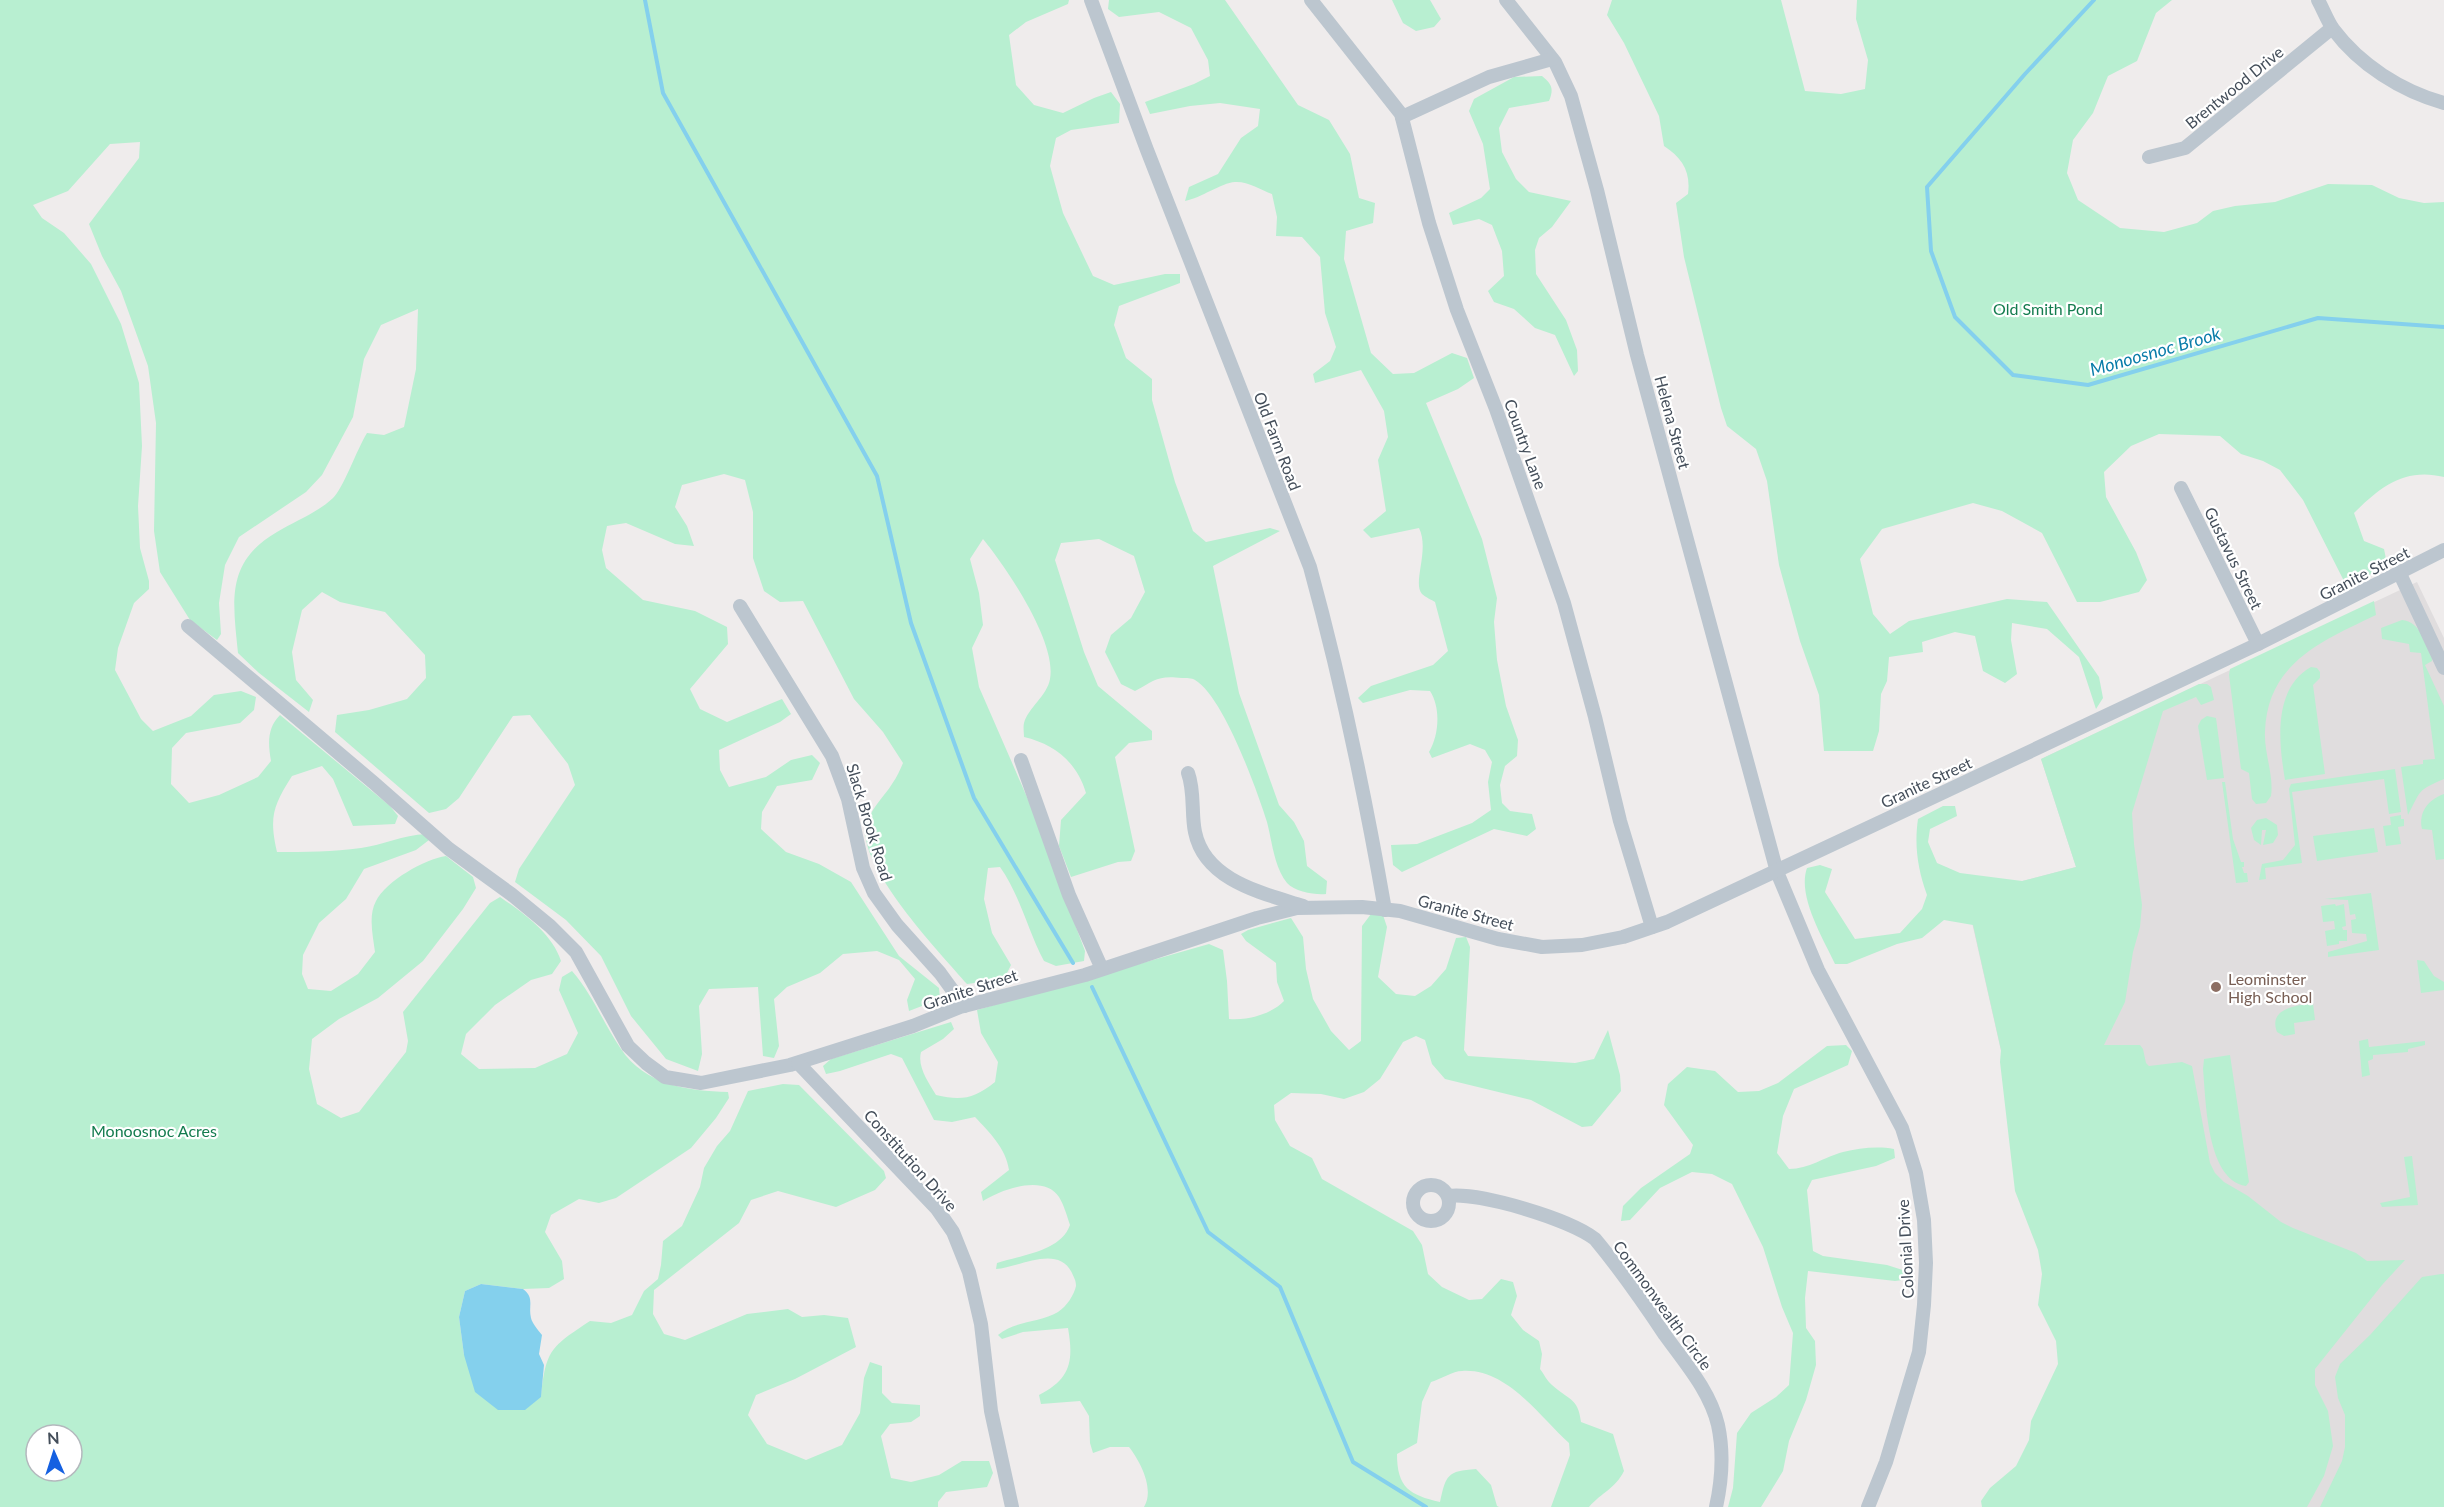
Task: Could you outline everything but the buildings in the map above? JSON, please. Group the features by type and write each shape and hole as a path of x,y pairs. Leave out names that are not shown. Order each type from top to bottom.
{"street":[{"name":"Old Farm Road","path":"1091,0 1147,150 1310,567 1368,812 1385,910"},
{"name":"Country Lane","path":"1311,0 1402,117 1429,223 1457,310 1496,409 1564,603 1620,821 1652,927"},
{"name":"Helena Street","path":"1506,0 1552,59 1571,96 1597,190 1637,356 1776,869"},
{"path":"2318,0 2332,28 2381,75 2430,99 2444,103"},
{"name":"Brentwood Drive","path":"2149,157 2184,148 2332,28"},
{"path":"1402,117 1489,77 1552,59"},
{"name":"Gustavus Street","path":"2181,488 2258,644"},
{"name":"Granite Street","path":"188,626 449,849 509,892 550,926 576,952 628,1046 665,1077 701,1083 798,1063 913,1026 964,1005 1102,969 1257,918 1297,908 1362,907 1385,910 1439,921 1498,939 1542,946 1582,945 1623,937 1666,922 1924,802 2258,644 2444,550"},
{"path":"2400,574 2444,668"},
{"name":"Slack Brook Road","path":"740,606 832,756 848,800 863,868 874,893 897,925 940,973 964,1005"},
{"path":"1021,760 1069,895 1102,969"},
{"path":"1188,773 1195,832 1206,858 1224,874 1249,888 1308,908"},
{"name":"Colonial Drive","path":"1776,869 1818,970 1902,1128 1916,1173 1924,1220 1924,1305 1919,1352 1886,1462 1868,1507"},
{"name":"Constitution Drive","path":"798,1063 937,1209 953,1232 969,1272 981,1324 991,1411 1012,1507"},
{"name":"Commonwealth Circle","path":"1448,1196 1469,1196 1536,1214 1566,1223 1595,1239 1648,1310 1710,1402 1718,1425 1722,1456 1721,1482 1716,1507"}],"shaded area":[{"name":"Leominster High School","path":"2417,582 2444,638 2444,1507 2007,1507 2097,1476 1966,896 2076,867 2041,759"}],"green space":[{"name":"Monoosnoc Acres","path":"0,0 1069,0 1068,4 1026,22 1009,35 1016,85 1034,105 1063,113 1111,92 1120,104 1119,123 1071,130 1056,138 1050,166 1063,213 1093,276 1114,285 1165,274 1180,274 1180,283 1119,306 1114,325 1126,358 1152,379 1152,400 1175,482 1193,531 1206,542 1270,528 1280,531 1213,566 1239,693 1279,805 1294,822 1304,841 1307,866 1327,881 1326,894 1300,891 1287,883 1283,877 1276,862 1267,822 1238,745 1217,704 1206,689 1194,679 1174,677 1157,679 1135,691 1121,684 1105,652 1111,635 1131,618 1145,592 1134,556 1099,539 1061,543 1055,560 1084,652 1098,686 1152,731 1152,740 1129,743 1115,757 1135,851 1131,861 1118,862 1071,877 1059,846 1061,820 1086,793 1077,772 1063,756 1045,744 1024,737 1026,718 1048,685 1050,664 1046,645 1028,606 1004,567 983,539 970,559 979,593 983,625 972,648 979,687 1030,804 1085,951 1084,961 1056,966 1044,961 1007,878 1000,867 988,868 984,899 992,933 1011,965 1004,979 967,984 904,909 875,864 867,844 866,827 873,809 889,789 903,763 883,732 854,699 803,601 780,602 764,591 753,558 753,512 745,480 724,474 682,485 675,507 687,526 694,546 675,544 626,523 607,526 602,550 606,568 643,600 695,611 727,627 728,644 690,689 700,709 727,722 782,699 791,714 780,722 719,750 720,770 729,787 766,777 791,760 812,755 820,763 812,780 777,786 762,812 761,829 786,852 819,864 851,882 899,956 939,988 940,999 909,1011 907,1000 915,979 899,960 877,951 843,954 820,973 787,987 774,999 779,1046 774,1058 763,1056 758,987 709,989 699,1006 702,1054 698,1071 666,1059 631,1016 601,956 566,920 515,882 519,869 575,785 568,764 530,715 513,716 459,798 446,809 429,813 335,732 337,715 369,710 407,699 426,678 425,655 385,612 340,602 322,592 302,610 292,652 296,680 313,700 309,712 259,673 238,653 234,600 240,570 248,556 277,532 333,498 367,433 384,435 404,427 416,369 418,309 381,325 364,359 353,417 322,475 306,492 239,537 225,565 219,603 221,634 217,640 190,620 160,572 154,531 156,423 148,366 121,291 102,256 89,224 139,158 140,142 110,144 68,191 33,205 42,218 64,233 91,264 121,324 139,383 142,446 138,506 140,548 149,589 134,603 118,648 115,670 141,719 153,731 191,716 214,695 241,691 256,697 254,710 240,723 186,733 172,748 171,784 189,803 219,795 258,777 271,761 270,736 273,725 280,715 390,806 398,816 395,824 353,826 333,779 322,766 292,776 281,796 273,820 277,852 319,852 369,847 409,836 426,834 429,840 416,850 364,869 346,899 319,923 303,955 302,974 308,989 331,991 358,974 375,952 372,913 376,901 388,886 407,872 428,861 446,856 473,877 476,888 463,909 423,961 378,998 339,1019 312,1039 309,1069 317,1104 341,1118 359,1112 406,1052 408,1041 403,1012 490,903 500,897 544,933 551,941 561,961 552,974 531,980 495,1005 466,1034 461,1054 479,1069 535,1068 567,1054 578,1033 559,990 562,977 572,971 621,1049 642,1071 668,1084 698,1090 728,1092 729,1098 716,1118 691,1148 616,1198 599,1203 579,1199 551,1215 545,1232 562,1261 564,1279 549,1288 523,1289 481,1284 465,1291 459,1317 464,1355 541,1397 548,1359 559,1344 590,1321 611,1323 632,1315 644,1291 658,1279 663,1241 682,1226 700,1187 704,1168 717,1146 730,1131 748,1091 783,1084 799,1085 884,1171 886,1178 875,1190 836,1207 778,1191 751,1200 739,1223 654,1290 653,1314 664,1334 685,1340 747,1314 788,1309 802,1317 824,1315 848,1318 856,1347 795,1379 756,1395 748,1415 767,1444 806,1460 842,1445 860,1413 864,1378 870,1362 882,1366 882,1393 892,1403 920,1405 920,1416 911,1422 890,1424 881,1436 891,1478 911,1482 939,1475 962,1461 989,1461 993,1473 987,1487 946,1492 938,1502 938,1507 0,1507"},
{"path":"1109,0 1225,0 1298,105 1329,120 1350,154 1359,198 1375,203 1373,223 1346,231 1344,259 1371,353 1393,374 1414,373 1452,353 1467,358 1474,378 1458,389 1426,403 1482,539 1497,598 1494,622 1497,660 1506,706 1518,740 1517,756 1505,766 1500,785 1502,803 1510,811 1532,814 1536,829 1527,836 1494,829 1402,872 1393,865 1391,845 1417,844 1472,823 1491,810 1488,782 1492,762 1485,750 1470,744 1432,758 1429,752 1437,730 1437,713 1430,691 1410,690 1363,703 1358,698 1371,686 1433,665 1448,651 1435,602 1423,595 1419,589 1423,546 1419,528 1371,538 1363,530 1386,511 1378,460 1388,437 1384,411 1361,370 1315,383 1313,374 1330,361 1336,347 1325,313 1320,257 1302,237 1276,236 1277,217 1272,194 1249,184 1235,182 1185,201 1189,187 1218,174 1241,138 1258,126 1260,109 1220,103 1150,114 1145,102 1210,76 1208,60 1191,28 1159,12 1119,17 1108,9"},
{"path":"1392,0 1430,0 1441,19 1434,27 1416,31 1403,23"},
{"name":"Old Smith Pond","path":"1612,0 1781,0 1805,91 1841,94 1865,89 1868,60 1856,19 1857,0 2172,0 2156,13 2137,61 2108,76 2093,113 2073,140 2067,173 2078,200 2120,228 2164,232 2197,223 2213,211 2275,202 2328,184 2372,185 2399,198 2424,203 2444,202 2444,477 2417,475 2405,477 2374,495 2354,513 2364,541 2384,549 2387,564 2366,577 2345,583 2303,500 2280,470 2263,461 2241,454 2220,436 2159,434 2131,446 2104,472 2106,497 2136,552 2147,580 2139,592 2100,602 2077,602 2042,533 2002,511 1973,503 1882,529 1860,559 1873,614 1890,634 1909,621 2007,599 2047,602 2099,677 2103,698 2096,709 2079,657 2047,629 2012,623 2011,640 2017,674 2005,683 1983,671 1975,636 1955,632 1922,642 1923,652 1889,657 1887,681 1881,694 1879,731 1873,751 1824,751 1819,695 1800,641 1779,565 1767,481 1756,449 1727,426 1684,257 1676,203 1688,194 1688,178 1680,160 1664,146 1659,116 1624,43 1607,15"},
{"path":"1542,76 1551,87 1549,101 1509,108 1499,128 1502,152 1516,179 1529,192 1571,201 1552,227 1539,238 1535,250 1536,274 1566,320 1577,350 1578,371 1574,376 1555,335 1535,328 1514,309 1494,302 1488,291 1504,276 1502,251 1492,225 1479,219 1453,225 1449,213 1481,198 1490,189 1483,144 1469,111 1474,99 1514,77"},
{"path":"2374,601 2376,615 2318,645 2301,657 2276,688 2268,708 2265,732 2271,796 2266,803 2256,804 2252,799 2249,773 2241,769 2230,669"},
{"path":"2402,620 2414,625 2424,640 2432,658 2432,661 2425,665 2444,706 2444,779 2420,792 2408,815 2401,767 2423,764 2423,760 2435,759 2421,653 2410,652 2409,644 2382,639 2381,628"},
{"path":"2311,667 2317,668 2320,672 2320,678 2313,685 2325,774 2285,780 2280,734 2284,703 2298,677"},
{"path":"2199,684 2207,684 2211,687 2214,700 2201,705 2196,697 2163,711 2132,813 2142,905 2140,927 2133,952 2125,1002 2104,1045 2140,1045 2149,1066 2182,1062 2192,1066 2210,1163 2215,1173 2224,1182 2248,1196 2281,1222 2356,1253 2367,1261 2405,1260 2382,1285 2315,1369 2315,1385 2328,1411 2333,1446 2324,1476 2307,1507 1982,1507 1981,1501 1990,1488 2016,1466 2029,1440 2031,1421 2058,1364 2056,1341 2038,1305 2042,1274 2038,1250 2015,1191 2000,1062 2001,1050 1973,925 1944,920 1922,938 1897,944 1847,964 1835,964 1808,904 1805,891 1807,868 1820,865 1832,869 1825,892 1855,939 1900,933 1922,909 1927,895 1918,858 1916,839 1918,819 1943,806 1955,806 1957,816 1930,829 1928,842 1937,863 1960,873 2022,881 2076,867 2041,759"},
{"path":"2207,716 2216,718 2224,778 2207,780 2198,726"},
{"path":"2395,769 2401,812 2389,814 2384,779 2292,792 2302,863 2265,868 2266,879 2259,880 2262,864 2283,860 2295,845 2289,789 2291,784"},
{"path":"2222,782 2225,782 2233,839 2241,862 2244,862 2244,867 2242,867 2244,873 2247,873 2248,882 2236,883"},
{"path":"2444,794 2444,859 2436,860 2432,830 2422,829 2421,823 2423,812 2429,803"},
{"path":"2401,815 2401,819 2404,819 2404,826 2398,827 2401,844 2386,846 2383,826 2391,825 2390,817"},
{"path":"2266,818 2277,825 2278,835 2273,843 2263,845 2266,830 2262,830 2261,845 2254,840 2251,828 2257,820"},
{"path":"2374,828 2378,852 2317,861 2313,836"},
{"path":"2371,893 2379,950 2328,957 2328,952 2367,941 2366,934 2352,933 2351,920 2356,919 2355,914 2350,915 2348,900 2325,899"},
{"path":"2335,904 2336,906 2344,904 2346,926 2342,927 2343,930 2347,930 2347,941 2339,941 2339,944 2327,946 2325,931 2335,929 2334,921 2323,922 2321,906"},
{"path":"1371,914 1383,915 1387,927 1378,977 1396,994 1415,996 1431,986 1446,969 1456,938 1466,937 1470,947 1464,1050 1468,1056 1575,1063 1594,1059 1608,1030 1620,1075 1621,1091 1592,1126 1582,1127 1531,1100 1445,1079 1432,1064 1425,1040 1416,1036 1403,1042 1380,1079 1364,1092 1344,1099 1321,1094 1291,1093 1274,1105 1275,1120 1290,1146 1312,1158 1322,1179 1413,1231 1422,1245 1428,1274 1442,1287 1469,1300 1482,1299 1501,1279 1513,1282 1517,1296 1511,1315 1523,1330 1539,1341 1542,1354 1540,1369 1550,1383 1575,1403 1581,1422 1613,1434 1624,1471 1617,1482 1589,1507 1551,1507 1570,1455 1569,1443 1508,1385 1478,1372 1462,1371 1431,1382 1422,1402 1417,1443 1397,1454 1400,1475 1407,1488 1413,1493 1440,1502 1449,1476 1459,1471 1476,1469 1491,1485 1499,1507 1144,1507 1148,1492 1145,1476 1129,1447 1110,1447 1093,1453 1090,1443 1089,1416 1080,1401 1041,1404 1039,1395 1057,1383 1070,1360 1068,1328 1023,1332 1002,1339 998,1335 1020,1324 1051,1316 1067,1304 1074,1293 1075,1279 1066,1264 1058,1260 1038,1259 996,1269 997,1263 1039,1251 1058,1241 1065,1234 1070,1225 1059,1197 1052,1190 1033,1185 1011,1188 983,1201 981,1192 1009,1170 1001,1148 975,1117 952,1122 934,1120 902,1058 891,1054 826,1074 823,1066 831,1059 951,1022 954,1029 943,1039 921,1052 922,1069 936,1095 960,1098 974,1095 995,1082 998,1062 981,1033 977,1010 1209,944 1223,950 1229,1019 1258,1016 1273,1010 1284,1001 1277,982 1276,963 1246,941 1241,934 1291,918 1303,937 1306,969 1313,999 1331,1031 1349,1050 1361,1041 1362,926"},
{"path":"2417,960 2424,961 2434,976 2444,982 2444,990 2421,993"},
{"path":"2313,1003 2315,1020 2294,1023 2295,1034 2284,1036 2277,1032 2275,1024 2280,1013 2292,1007"},
{"path":"2368,1039 2369,1047 2425,1041 2425,1045 2408,1049 2408,1052 2373,1055 2373,1059 2368,1061 2370,1075 2362,1077 2359,1041"},
{"path":"1846,1045 1852,1051 1848,1065 1794,1089 1783,1116 1777,1153 1789,1169 1810,1165 1849,1151 1875,1148 1894,1149 1895,1158 1876,1166 1812,1180 1807,1190 1813,1251 1823,1256 1887,1265 1912,1273 1910,1279 1895,1281 1808,1271 1805,1298 1806,1328 1815,1341 1816,1365 1806,1400 1789,1441 1783,1471 1761,1507 1728,1507 1733,1488 1737,1433 1751,1413 1776,1397 1789,1385 1793,1333 1782,1307 1763,1247 1732,1184 1712,1174 1692,1172 1660,1188 1630,1220 1621,1221 1623,1206 1641,1188 1690,1154 1693,1145 1664,1105 1668,1084 1687,1067 1715,1071 1738,1092 1759,1091 1778,1083 1827,1046"},
{"path":"2230,1055 2249,1182 2246,1186 2233,1180 2223,1169 2216,1154 2207,1118 2204,1059"},
{"path":"2412,1156 2418,1205 2382,1207 2380,1203 2410,1197 2404,1157"},
{"path":"2444,1274 2444,1507 2320,1507 2342,1461 2345,1447 2345,1415 2338,1398 2335,1377 2340,1364 2370,1335 2422,1277"}],"water":[{"path":"481,1284 523,1289 529,1296 532,1320 542,1335 539,1354 544,1365 541,1397 525,1410 498,1410 475,1392 464,1355 459,1317 465,1291"}],"waterway":[{"path":"645,0 663,93 877,476 911,623 974,798 1073,963"},
{"name":"Monoosnoc Brook","path":"2094,0 2025,74 1927,187 1931,251 1955,317 2013,375 2088,385 2318,318 2444,327"},
{"path":"1092,987 1208,1232 1280,1287 1353,1462 1426,1507"}],"place":[{"name":"Leominster High School","path":"2216,987"}]}
